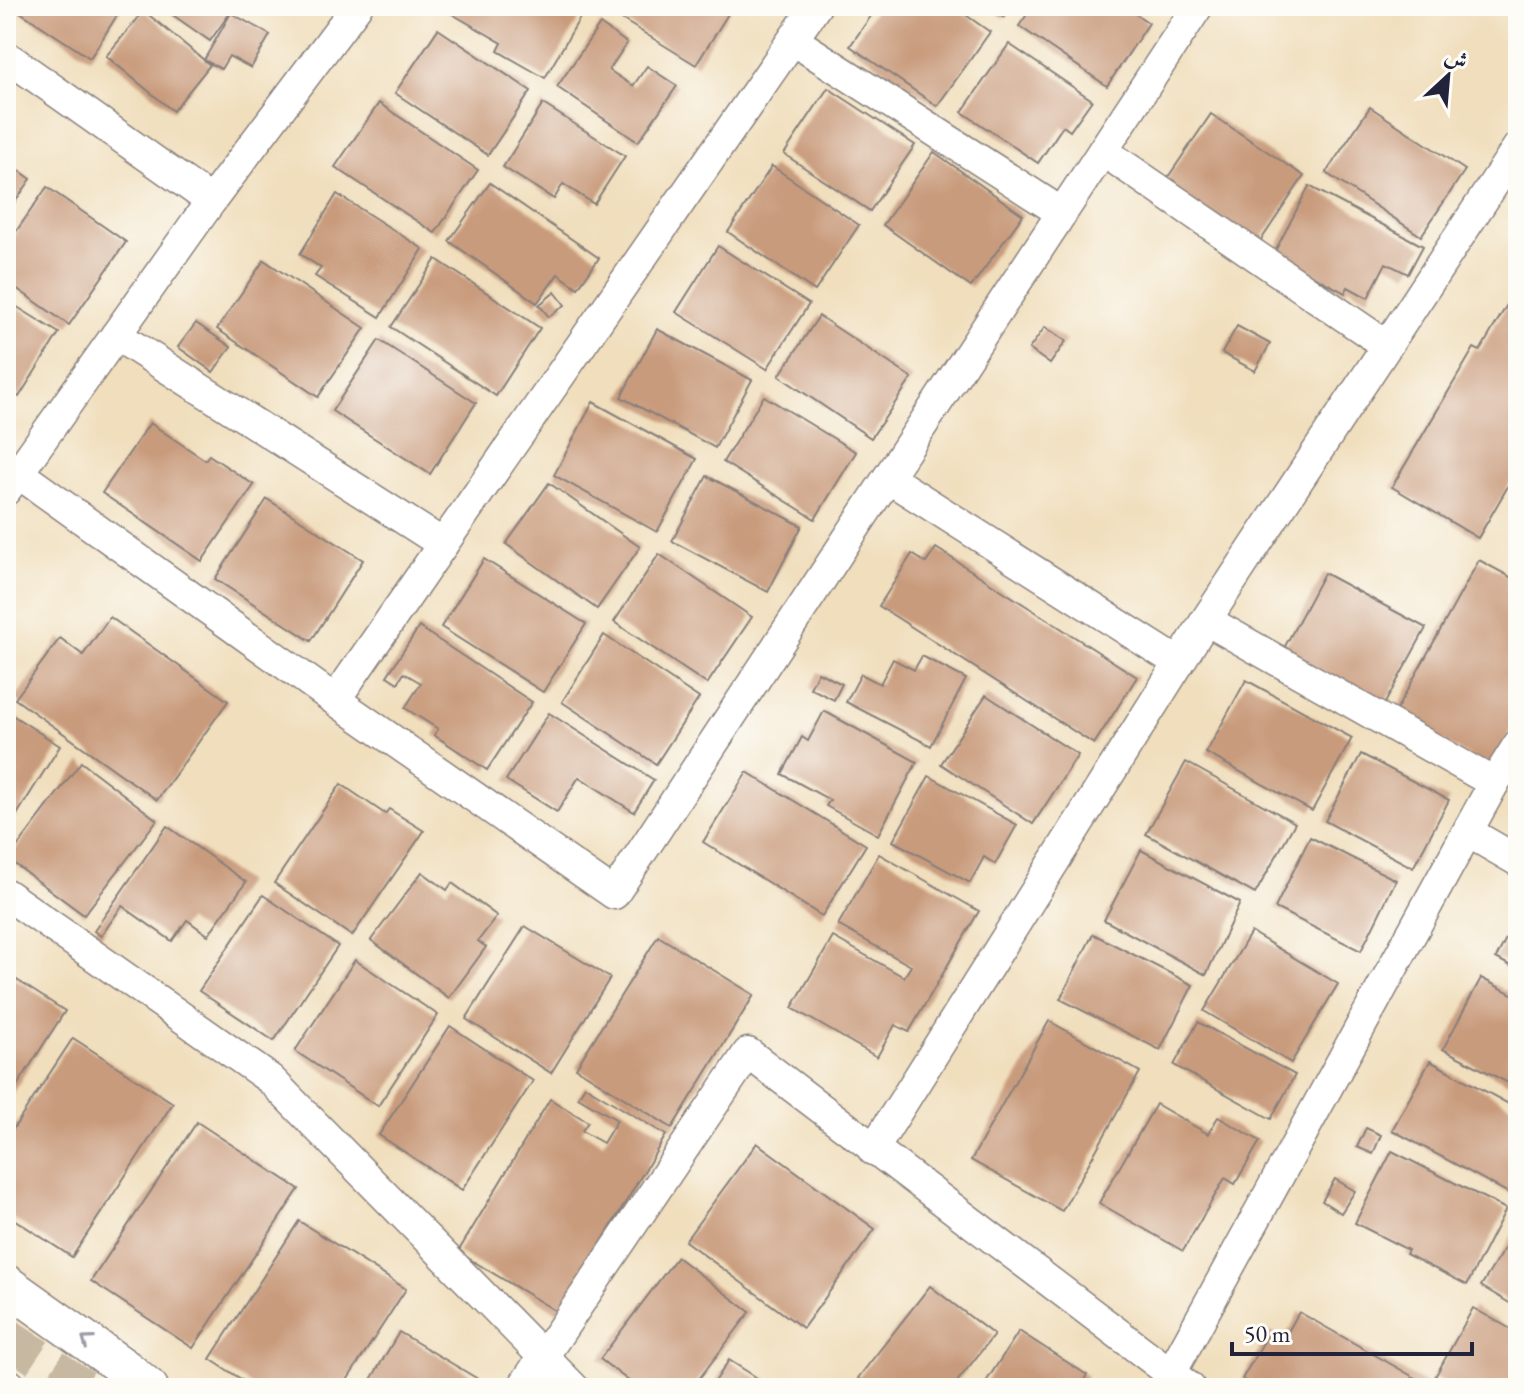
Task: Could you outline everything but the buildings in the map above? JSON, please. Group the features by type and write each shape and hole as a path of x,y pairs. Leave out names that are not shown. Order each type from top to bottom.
{"street":[{"path":"357,6 211,201 12,482 335,700 614,894 1198,6"},
{"path":"335,700 816,6"},
{"path":"793,40 1062,213"},
{"path":"6,56 211,201"},
{"path":"873,1150 1206,620 1518,147"},
{"path":"1103,151 1386,345"},
{"path":"116,335 443,544"},
{"path":"888,478 1179,663"},
{"path":"1206,620 1494,783"},
{"path":"522,1388 748,1053 1180,1380 1494,783 1518,745"},
{"path":"1468,832 1518,861"},
{"path":"6,894 270,1079 574,1388"},
{"path":"6,1284 149,1388"}],"tunnel":[{"path":"6,1336 83,1388"}]}
